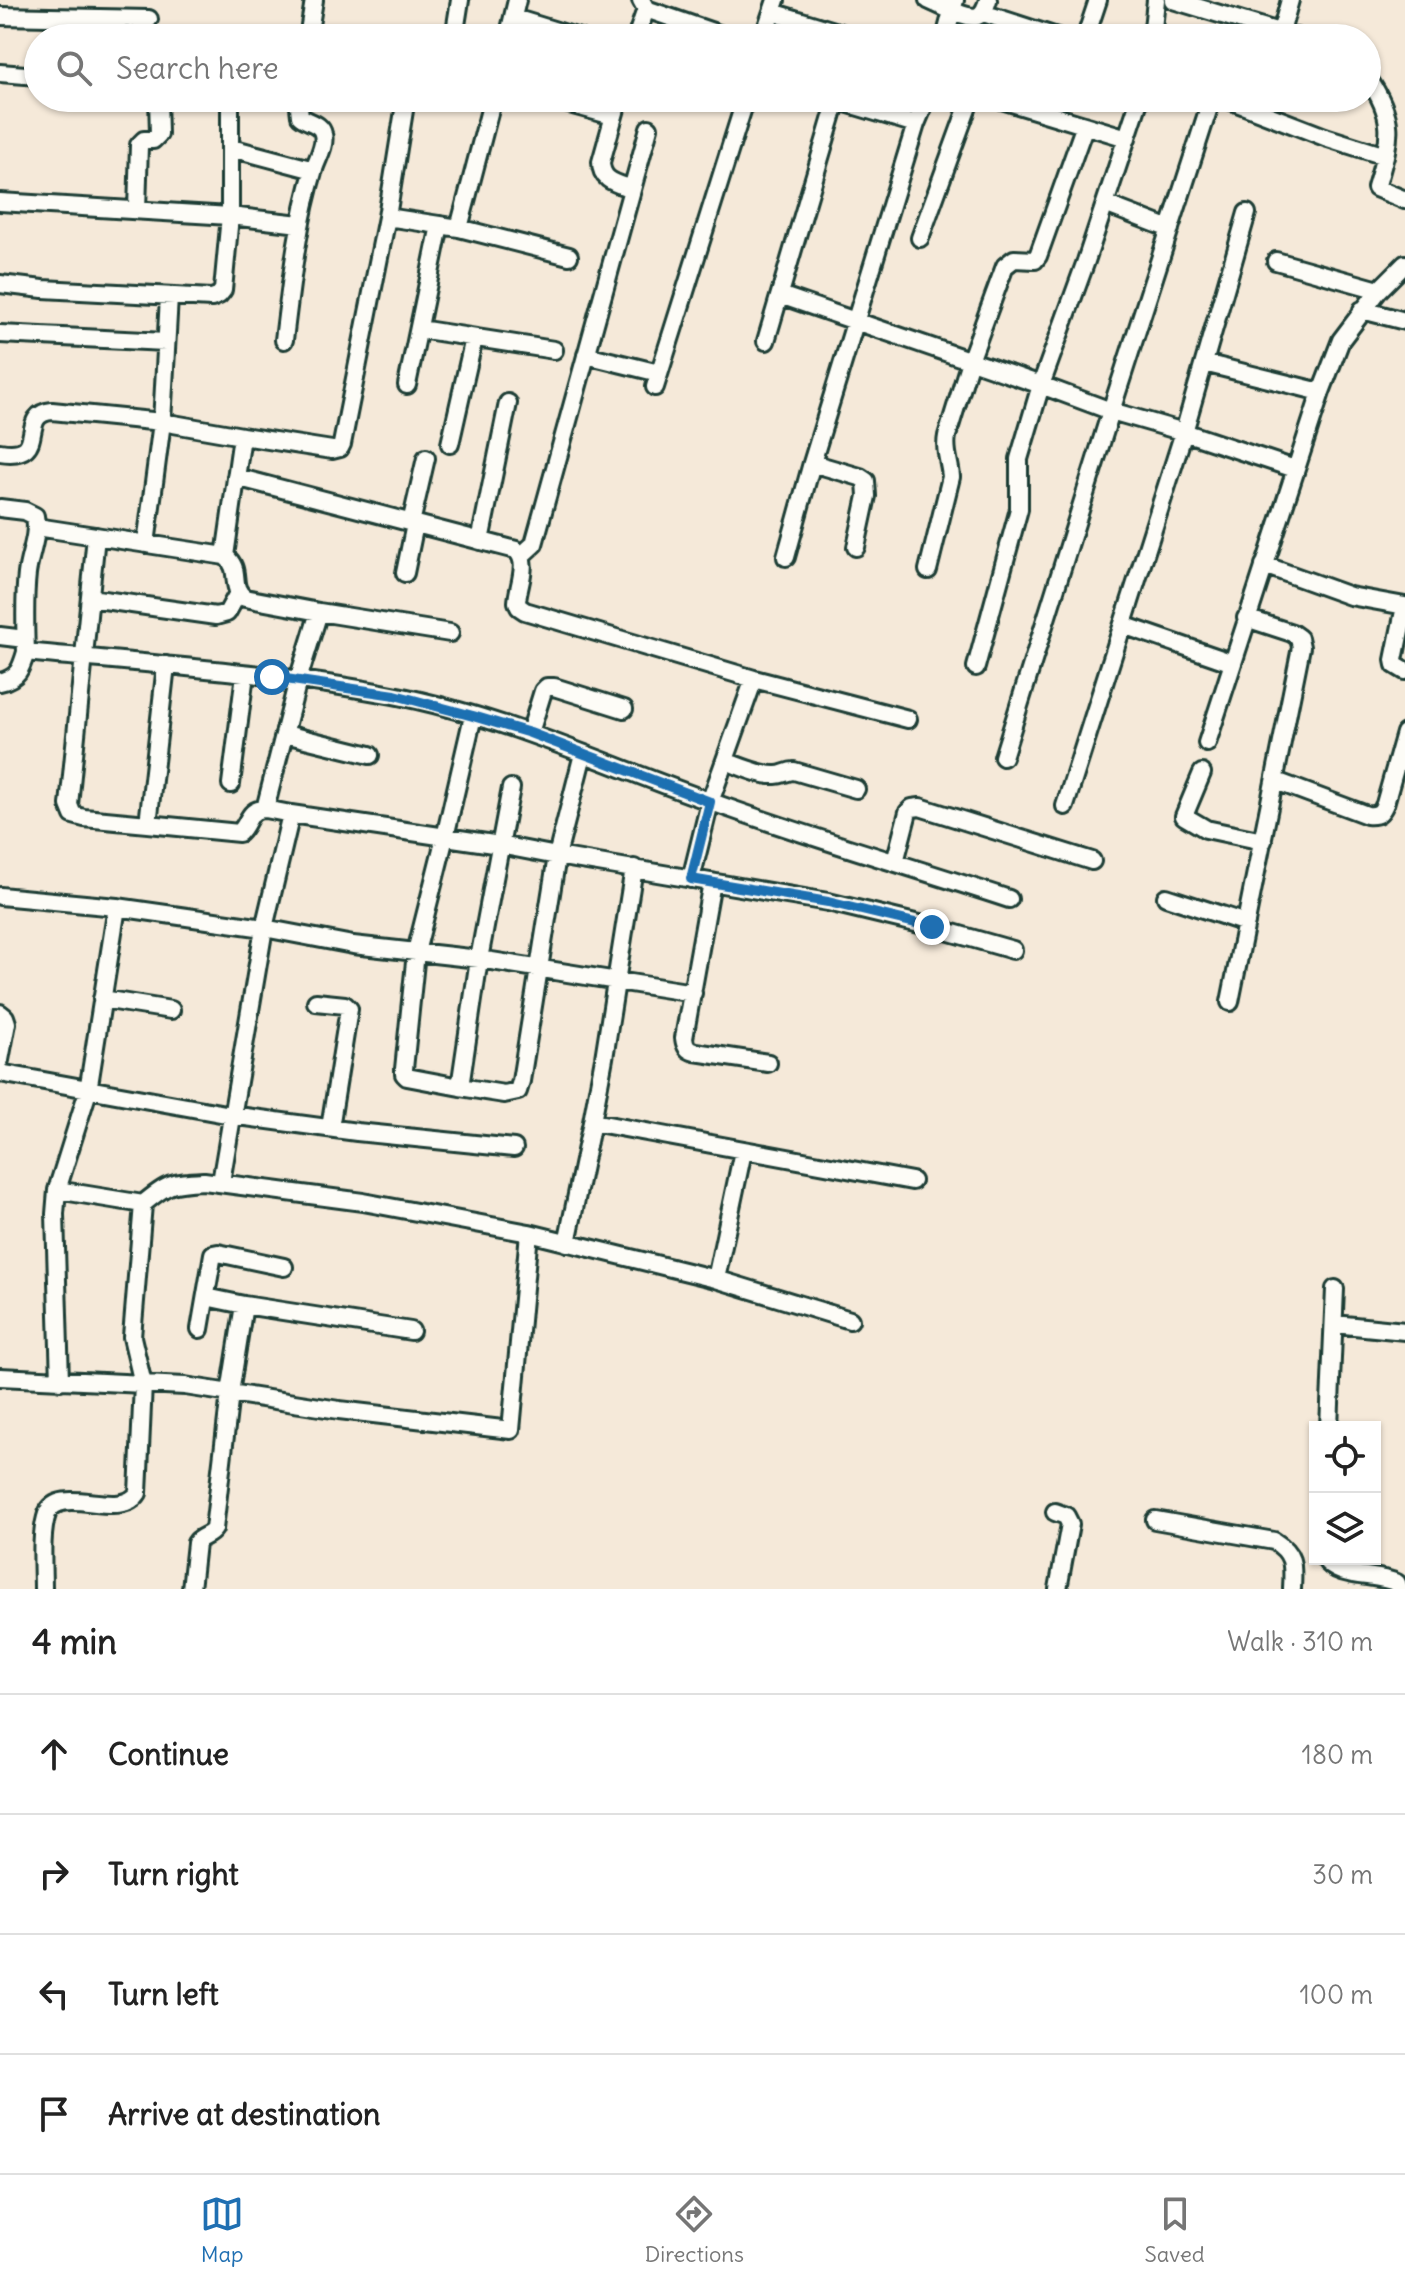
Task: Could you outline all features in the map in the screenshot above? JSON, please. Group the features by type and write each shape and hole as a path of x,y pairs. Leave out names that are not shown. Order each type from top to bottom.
{"street":[{"path":"310,24 314,0"},
{"path":"456,24 460,0"},
{"path":"512,24 517,0"},
{"path":"928,0 953,6 971,17 978,17 986,6 1028,24"},
{"path":"1090,24 1098,0"},
{"path":"1153,24 1156,0"},
{"path":"1173,0 1254,24"},
{"path":"1283,24 1290,0"},
{"path":"639,24 643,4 694,24"},
{"path":"774,6 820,24"},
{"path":"0,16 149,19"},
{"path":"514,18 534,24"},
{"path":"0,73 24,75"},
{"path":"1381,102 1387,112 1389,129 1376,188 1405,200"},
{"path":"137,210 139,145 159,134 158,112"},
{"path":"0,284 169,297 212,298 219,295 223,290 230,216 230,112"},
{"path":"284,340 300,224 324,142 323,131 318,125 306,121 300,112"},
{"path":"0,452 25,450 31,442 36,418 42,412 52,411 162,422 332,450 340,448 387,217 404,112"},
{"path":"459,228 489,112"},
{"path":"598,112 613,116"},
{"path":"614,112 601,170 605,178 632,189"},
{"path":"586,355 657,380 742,112"},
{"path":"766,341 829,112"},
{"path":"876,112 916,124"},
{"path":"786,557 812,463 921,112"},
{"path":"920,238 966,112"},
{"path":"1042,112 1127,138"},
{"path":"976,667 1019,509 1019,459 1041,385 1135,112"},
{"path":"1003,757 1208,112"},
{"path":"1260,112 1385,156"},
{"path":"928,570 951,477 945,447 947,436 970,361 1005,266 1014,259 1028,262 1038,256 1085,125"},
{"path":"522,555 534,544 649,128"},
{"path":"231,148 314,170"},
{"path":"0,202 230,216 300,224"},
{"path":"1105,204 1170,229"},
{"path":"1065,806 1184,432 1247,213"},
{"path":"387,217 459,228 569,256"},
{"path":"407,385 440,225"},
{"path":"1276,261 1379,290"},
{"path":"1207,743 1295,469 1341,340 1362,310 1405,264"},
{"path":"780,295 1111,411 1295,469"},
{"path":"146,544 162,422 169,297"},
{"path":"1362,310 1405,321"},
{"path":"419,329 554,350"},
{"path":"0,334 166,342"},
{"path":"450,444 474,338"},
{"path":"1204,363 1321,392"},
{"path":"480,541 508,403"},
{"path":"225,556 242,436"},
{"path":"405,573 426,458"},
{"path":"812,463 866,481 867,496 856,547"},
{"path":"236,477 516,550 522,555 523,562 517,602 525,611 754,679 908,719"},
{"path":"0,508 25,511 35,516 37,527 28,569 24,604 25,645 18,675 0,682"},
{"path":"37,527 225,556 233,563 238,593 227,613 216,616 90,598"},
{"path":"96,536 69,805 73,815 239,833 249,815 256,809 265,809 500,845 828,902 1013,950"},
{"path":"1264,565 1350,596 1405,606 1394,660 1395,665 1405,671"},
{"path":"238,593 245,598 319,612 450,633"},
{"path":"265,809 319,612"},
{"path":"1230,1002 1301,647 1299,638 1292,633 1246,618"},
{"path":"1123,625 1233,663"},
{"path":"0,636 84,658 298,680 395,695 530,733 710,802 1009,899"},
{"path":"148,824 166,665"},
{"path":"231,784 245,674"},
{"path":"691,879 710,802 754,679"},
{"path":"530,733 547,687 624,709"},
{"path":"473,716 416,952 404,1074 407,1077 504,1094 518,1091 557,856 583,754"},
{"path":"1276,781 1376,816 1385,804 1405,733"},
{"path":"285,734 370,755"},
{"path":"725,761 770,775 794,771 856,789"},
{"path":"1202,773 1184,816 1206,829 1263,841"},
{"path":"460,1087 479,959 511,788"},
{"path":"895,862 908,812 920,807 1092,861"},
{"path":"221,1182 264,928 291,814"},
{"path":"567,1243 592,1122 634,868"},
{"path":"712,882 684,1038 689,1050 768,1063"},
{"path":"0,896 117,907 264,928 353,945 479,959 693,993"},
{"path":"1166,897 1246,923"},
{"path":"60,1381 57,1190 88,1091 117,907"},
{"path":"102,999 171,1010"},
{"path":"316,1002 345,1005 349,1009 330,1128"},
{"path":"0,1013 7,1023 0,1060"},
{"path":"0,1073 231,1115 514,1148"},
{"path":"592,1122 912,1181"},
{"path":"716,1279 743,1151"},
{"path":"43,1589 44,1525 48,1510 67,1501 128,1502 138,1493 143,1384 132,1337 143,1204 163,1187 179,1183 221,1182 363,1202 529,1233 716,1279 850,1320"},
{"path":"57,1190 143,1204"},
{"path":"0,1377 185,1386 339,1410 511,1430 529,1233"},
{"path":"200,1329 212,1257 216,1253 284,1267"},
{"path":"1329,1421 1335,1289"},
{"path":"206,1297 411,1331"},
{"path":"191,1589 196,1543 214,1529 244,1305"},
{"path":"1334,1324 1405,1331"},
{"path":"1055,1512 1066,1516 1070,1524 1058,1589"},
{"path":"1155,1520 1274,1541 1290,1555 1292,1589"},
{"path":"1329,1565 1338,1571 1387,1578 1397,1583 1399,1589"}],"route":[{"path":"272,677 395,695 473,716 530,733 710,802 691,879 828,902 932,927"}]}
